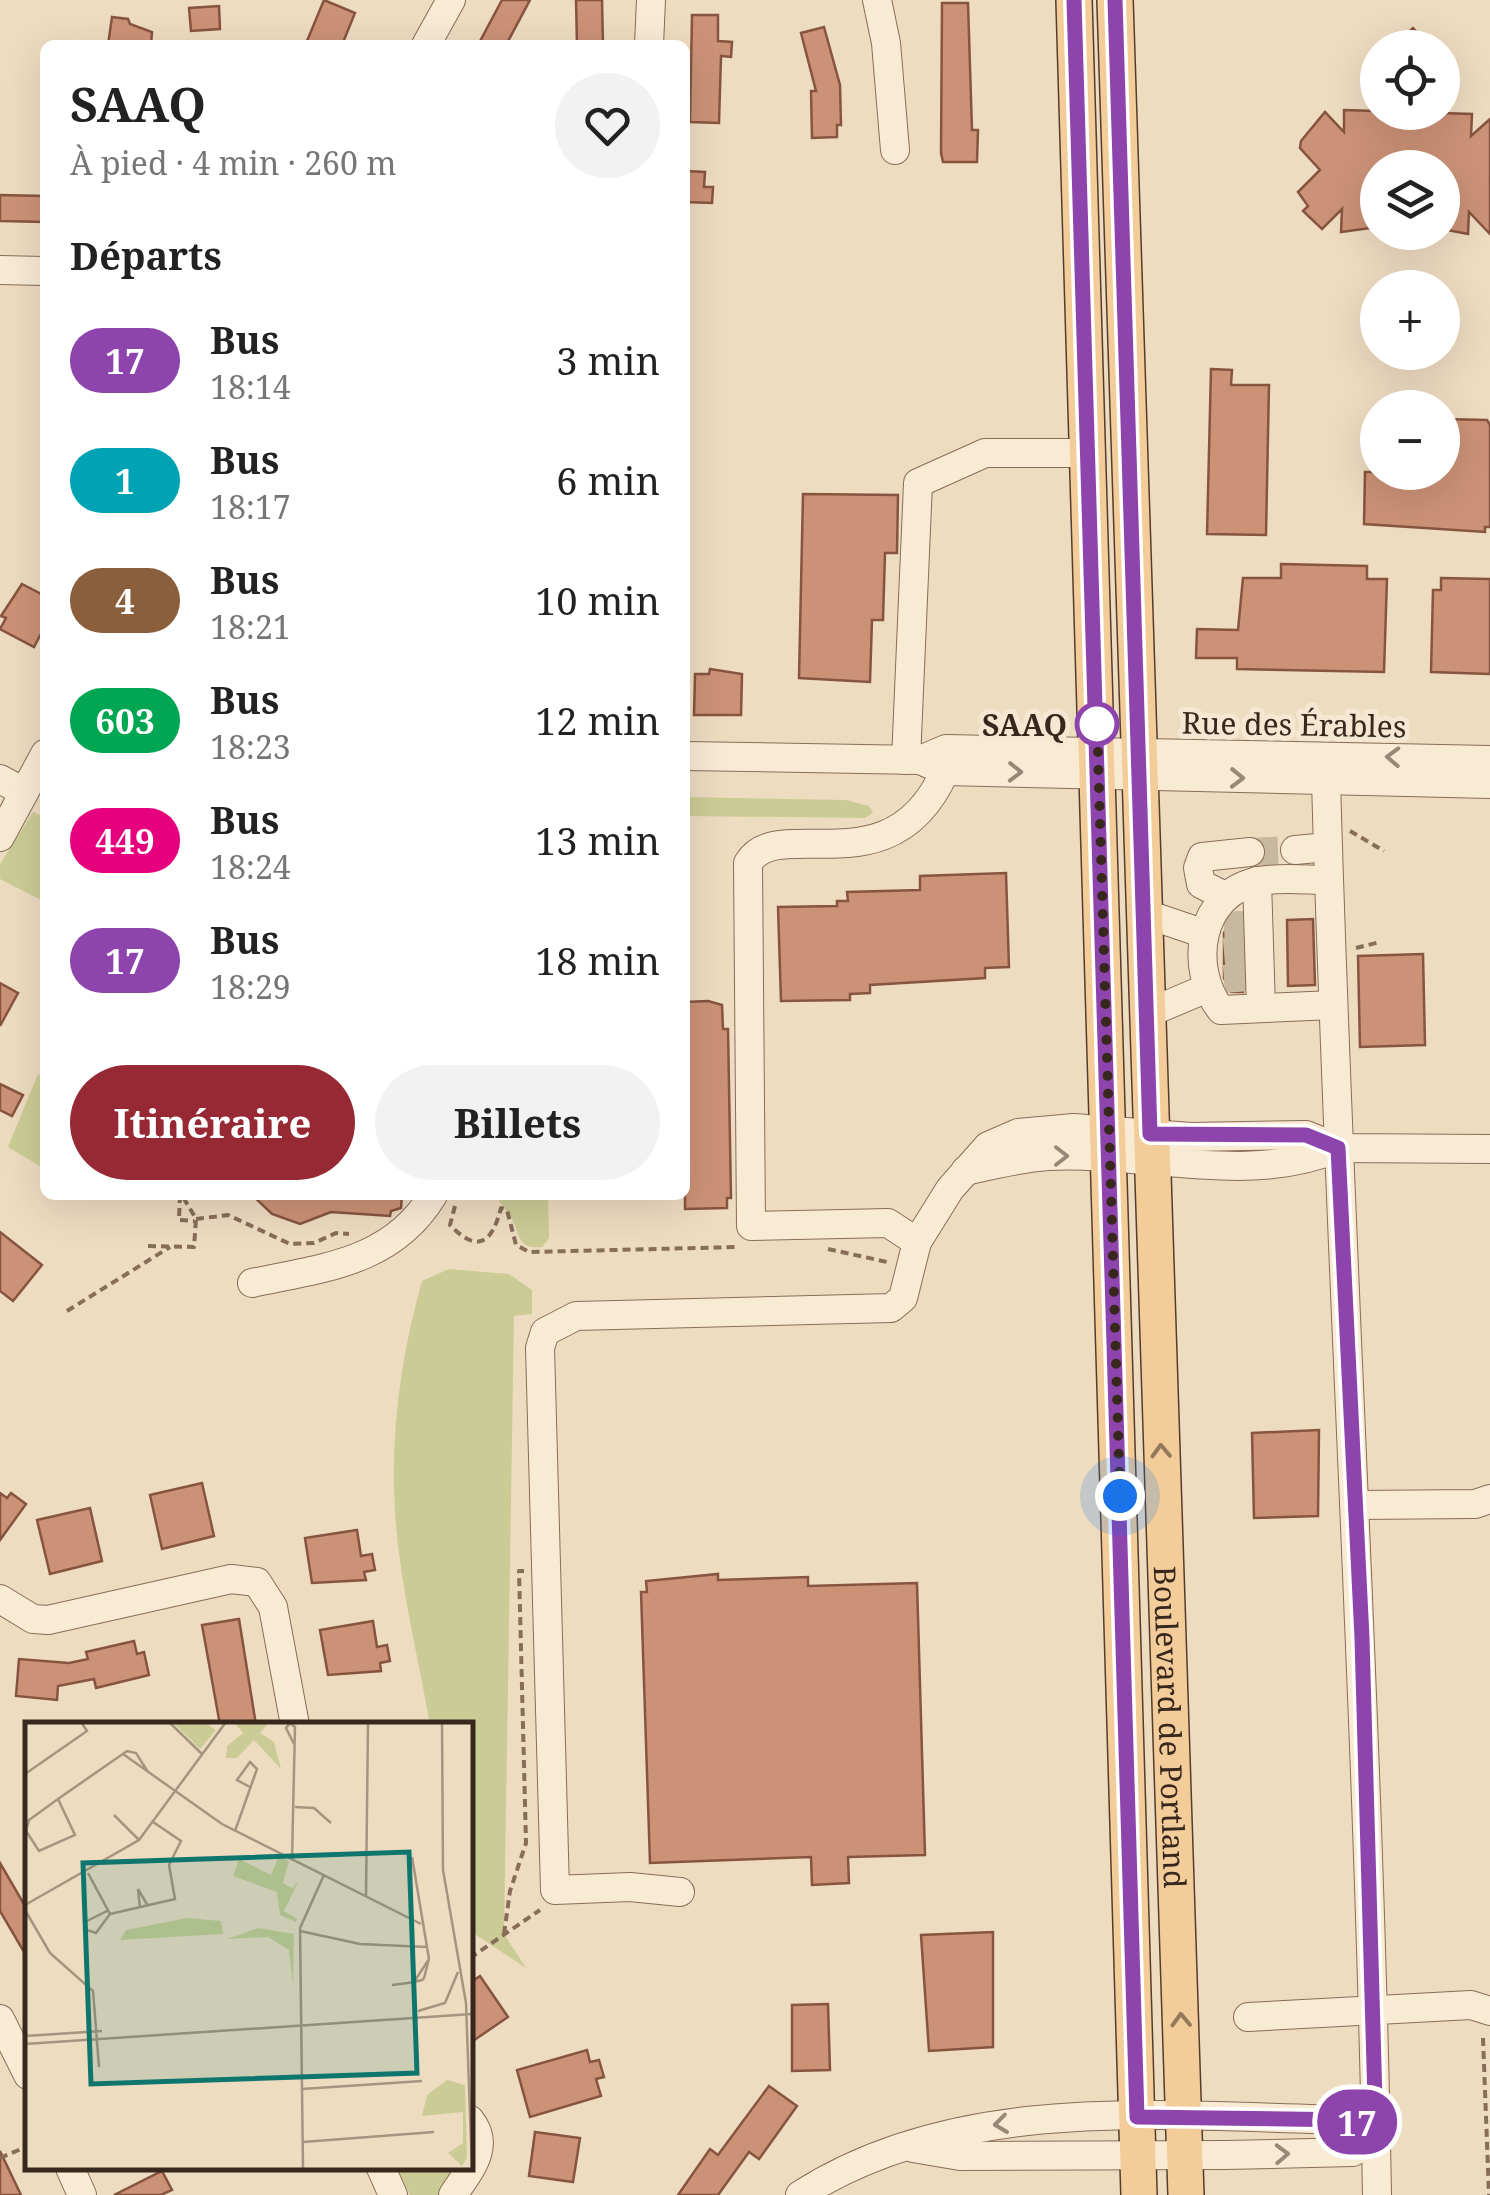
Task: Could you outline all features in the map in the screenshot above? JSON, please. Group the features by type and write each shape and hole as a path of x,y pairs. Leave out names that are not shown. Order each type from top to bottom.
{"main road":[{"name":"Boulevard de Portland","path":"1074,0 1139,2195"},
{"name":"Boulevard de Portland","path":"1115,0 1186,2195"}],"street":[{"path":"429,40 451,0"},
{"path":"649,40 651,0"},
{"path":"877,0 886,43 894,150"},
{"path":"0,270 40,272"},
{"path":"914,1255 888,1223 752,1226 748,864 754,853 780,844 860,844 875,840 926,810 918,483 985,453 1089,452"},
{"name":"Rue des Érables","path":"690,756 924,764 946,749 1139,764 1490,760"},
{"path":"0,837 12,786 40,759"},
{"name":"Rue des Érables","path":"1139,764 1326,780 1490,784"},
{"path":"1326,780 1344,1351 1356,1505 1376,2195"},
{"path":"1295,850 1328,847"},
{"path":"1225,896 1201,884 1198,868 1202,857 1250,852"},
{"path":"1225,896 1257,881 1329,880"},
{"path":"1146,1014 1229,953 1257,881"},
{"path":"1225,896 1229,953 1221,1010 1333,1005"},
{"path":"1143,913 1229,953 1261,1008"},
{"path":"680,1892 630,1887 567,1893 555,1890 540,1348 545,1332 576,1316 891,1308 904,1298 914,1255 965,1172 988,1146 1018,1133 1151,1148 1306,1135 1338,1148 1490,1149"},
{"path":"252,1283 335,1268 413,1222 429,1200"},
{"path":"1356,1505 1475,1504 1490,1499"},
{"path":"0,1600 33,1619 48,1620 231,1579 258,1582 273,1607 294,1722"},
{"path":"1248,2018 1480,2008"},
{"path":"0,2019 25,2070"},
{"path":"800,2195 861,2161 960,2129 1023,2122 1137,2117 1355,2120 1376,2137"},
{"path":"472,2122 478,2130 480,2149 472,2163"},
{"path":"906,2147 960,2156 1138,2157 1352,2152 1376,2137"},
{"path":"71,2170 82,2195"},
{"path":"382,2170 393,2195"},
{"path":"453,2195 468,2170"}],"path":[{"path":"1327,818 1384,852"},
{"path":"181,1200 179,1220 228,1215 276,1240 298,1245 336,1233 393,1236"},
{"path":"148,1246 194,1247 196,1220 185,1200"},
{"path":"457,1200 450,1225 463,1238 487,1240 496,1230 501,1208 509,1215 516,1245 528,1252 756,1247"},
{"path":"812,1246 914,1255"},
{"path":"66,1310 170,1247"},
{"path":"504,1934 510,1890 526,1843 519,1571 548,1569"},
{"path":"472,1957 567,1893"},
{"path":"1484,2038 1489,2195"},
{"path":"0,2158 25,2147"}],"green space":[{"path":"690,797 846,800 869,806 873,813 865,818 690,816"},
{"path":"33,812 40,815 40,899 0,879 0,864"},
{"path":"38,1074 40,1166 8,1147"},
{"path":"499,1200 548,1200 549,1238 542,1247 528,1246 520,1239"},
{"path":"449,1269 509,1274 532,1290 532,1314 514,1316 504,1934 526,1968 472,1932 472,1722 429,1722 405,1591 397,1538 394,1453 408,1338 422,1281"},
{"path":"397,2170 456,2170 438,2195 410,2195"}],"building":[{"path":"324,0 355,13 344,40 307,40"},
{"path":"502,0 530,0 509,40 481,40"},
{"path":"576,0 602,0 603,40 577,40"},
{"path":"942,3 968,3 972,130 978,130 977,162 943,162 941,153"},
{"path":"219,6 220,29 191,31 189,8"},
{"path":"692,15 718,15 718,41 732,42 731,57 721,56 719,123 690,122"},
{"path":"112,17 128,19 130,24 152,32 151,40 109,40"},
{"path":"824,27 840,85 841,125 837,125 837,137 812,138 811,91 816,91 801,33"},
{"path":"1344,110 1360,110 1360,130 1460,130 1460,114 1472,114 1471,136 1490,119 1490,234 1469,212 1468,234 1460,232 1460,150 1360,150 1360,229 1341,232 1342,209 1322,229 1303,211 1308,206 1298,192 1320,170 1300,148 1301,141 1325,112 1344,132"},
{"path":"690,171 705,172 704,187 713,187 712,203 690,202"},
{"path":"0,195 40,196 40,222 0,221"},
{"path":"1211,369 1232,370 1231,385 1269,385 1266,535 1207,534"},
{"path":"1460,419 1487,420 1490,527 1485,527 1485,532 1364,524 1365,490 1460,490"},
{"path":"803,494 898,495 897,553 885,553 883,620 872,620 870,682 799,678"},
{"path":"1281,564 1367,566 1367,579 1387,579 1384,672 1237,669 1237,658 1196,658 1197,629 1238,630 1243,578 1281,578"},
{"path":"1441,578 1490,579 1490,674 1431,672 1433,590 1441,590"},
{"path":"22,584 40,593 40,636 34,647 0,629 6,618 1,616"},
{"path":"710,669 742,674 741,715 694,715 695,674 709,674"},
{"path":"1006,873 1009,967 985,968 985,978 870,985 870,993 850,994 850,1000 781,1001 778,907 837,906 837,901 848,901 847,892 920,890 920,876"},
{"path":"1235,913 1240,913 1243,992 1231,992 1224,978 1224,933"},
{"path":"1313,919 1315,985 1288,986 1287,920"},
{"path":"1423,954 1425,1045 1360,1047 1358,956"},
{"path":"0,983 18,993 0,1026"},
{"path":"690,1002 722,1005 723,1029 728,1029 731,1198 727,1198 727,1208 685,1209 685,1200 690,1200"},
{"path":"0,1084 23,1095 12,1116 0,1110"},
{"path":"257,1200 402,1200 401,1208 391,1211 390,1216 331,1212 300,1224 272,1214"},
{"path":"0,1232 42,1265 13,1301 0,1291"},
{"path":"1319,1430 1318,1516 1254,1518 1252,1433"},
{"path":"202,1483 214,1536 162,1549 150,1495"},
{"path":"0,1493 7,1498 11,1493 26,1504 0,1540"},
{"path":"90,1508 102,1561 50,1574 37,1520"},
{"path":"357,1530 361,1556 372,1554 375,1570 364,1572 366,1580 312,1583 305,1538"},
{"path":"718,1574 718,1580 808,1577 808,1586 917,1583 925,1855 848,1857 849,1883 812,1885 811,1857 650,1863 641,1592 647,1592 646,1581"},
{"path":"239,1619 256,1722 219,1722 202,1625"},
{"path":"373,1621 377,1647 387,1645 390,1661 380,1663 381,1671 328,1675 320,1630"},
{"path":"134,1641 137,1654 144,1652 149,1675 96,1688 94,1679 58,1686 57,1700 16,1696 19,1659 69,1663 88,1659 86,1652"},
{"path":"0,1863 25,1906 25,1954 0,1911"},
{"path":"993,1932 993,2047 929,2051 921,1935"},
{"path":"480,1976 508,2017 472,2042 472,1982"},
{"path":"828,2004 830,2070 792,2071 792,2005"},
{"path":"587,2050 590,2062 599,2060 604,2077 596,2079 601,2096 530,2117 517,2070"},
{"path":"769,2086 797,2106 759,2159 749,2152 718,2195 678,2195 710,2149 718,2155"},
{"path":"535,2132 580,2138 573,2182 529,2176"},
{"path":"0,2151 21,2195 0,2195"},
{"path":"162,2171 172,2190 161,2195 114,2195"}],"tunnel":[{"path":"1250,852 1295,850"},
{"path":"1224,926 1247,925"},
{"path":"1224,952 1247,950"},
{"path":"1224,979 1248,977"}],"bus line":[{"name":"17","path":"1074,0 1137,2117 1355,2120 1376,2137 1362,1638 1344,1351 1338,1148 1306,1135 1150,1134 1115,0"}],"place":[{"name":"SAAQ","path":"1097,724"}],"route":[{"path":"1097,724 1097,720 1120,1496"}]}
